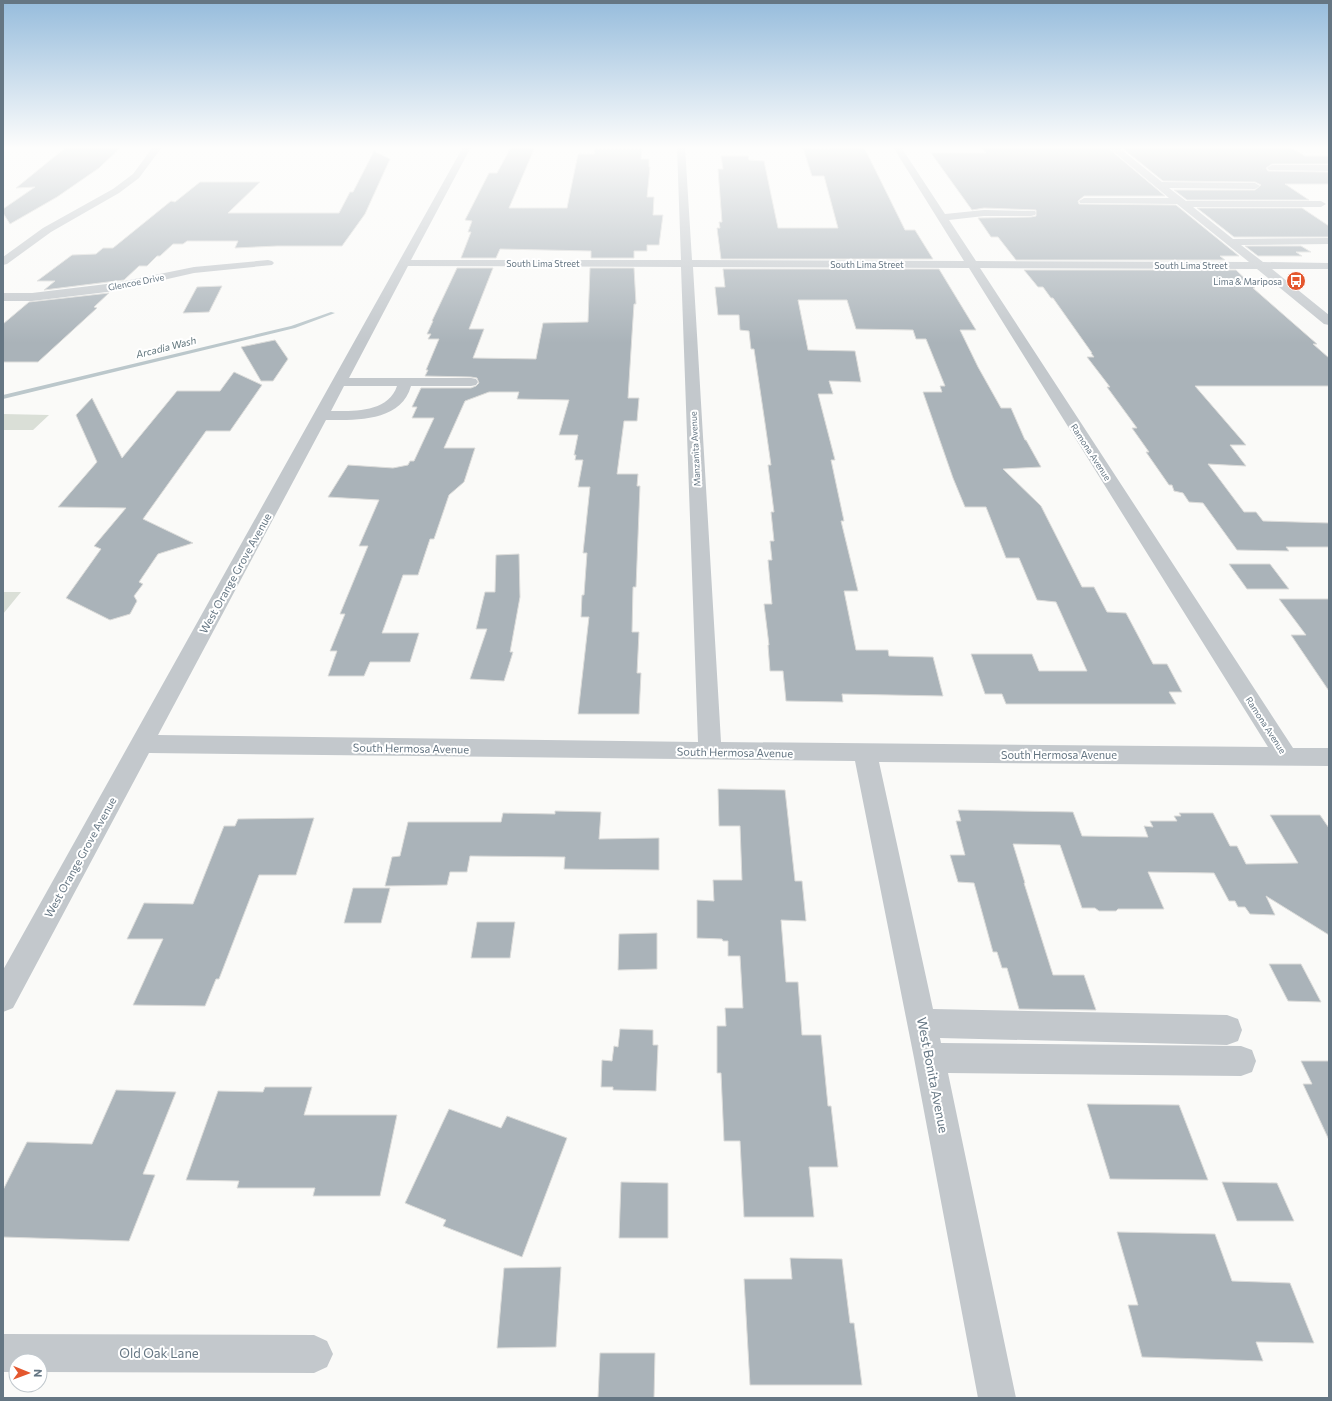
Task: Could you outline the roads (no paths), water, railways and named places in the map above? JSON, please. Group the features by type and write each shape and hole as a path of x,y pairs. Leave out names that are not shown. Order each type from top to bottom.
{"street":[{"path":"3,262 47,230 78,212"},
{"name":"West Orange Grove Avenue","path":"3,998 432,212"},
{"name":"Manzanita Avenue","path":"683,212 710,751"},
{"name":"Ramona Avenue","path":"937,212 972,264 1286,756"},
{"path":"1195,212 1329,321"},
{"path":"941,218 984,213 1031,213"},
{"path":"1231,242 1329,241"},
{"name":"Glencoe Drive","path":"3,297 32,297 115,287 194,270 268,263"},
{"name":"South Lima Street","path":"405,263 1329,266"},
{"path":"1309,305 1329,305"},
{"path":"340,382 471,382"},
{"path":"321,416 376,412 390,405 400,394 405,382"},
{"name":"South Hermosa Avenue","path":"142,744 865,753 1329,756"},
{"name":"West Bonita Avenue","path":"865,753 922,1023 997,1398"},
{"path":"922,1023 1227,1030"},
{"path":"929,1058 1240,1061"},
{"name":"Old Oak Lane","path":"3,1353 314,1354"}],"waterway":[{"name":"Arcadia Wash","path":"3,397 293,327 333,313"}],"place":[{"name":"Lima & Mariposa","path":"1296,281"}]}
